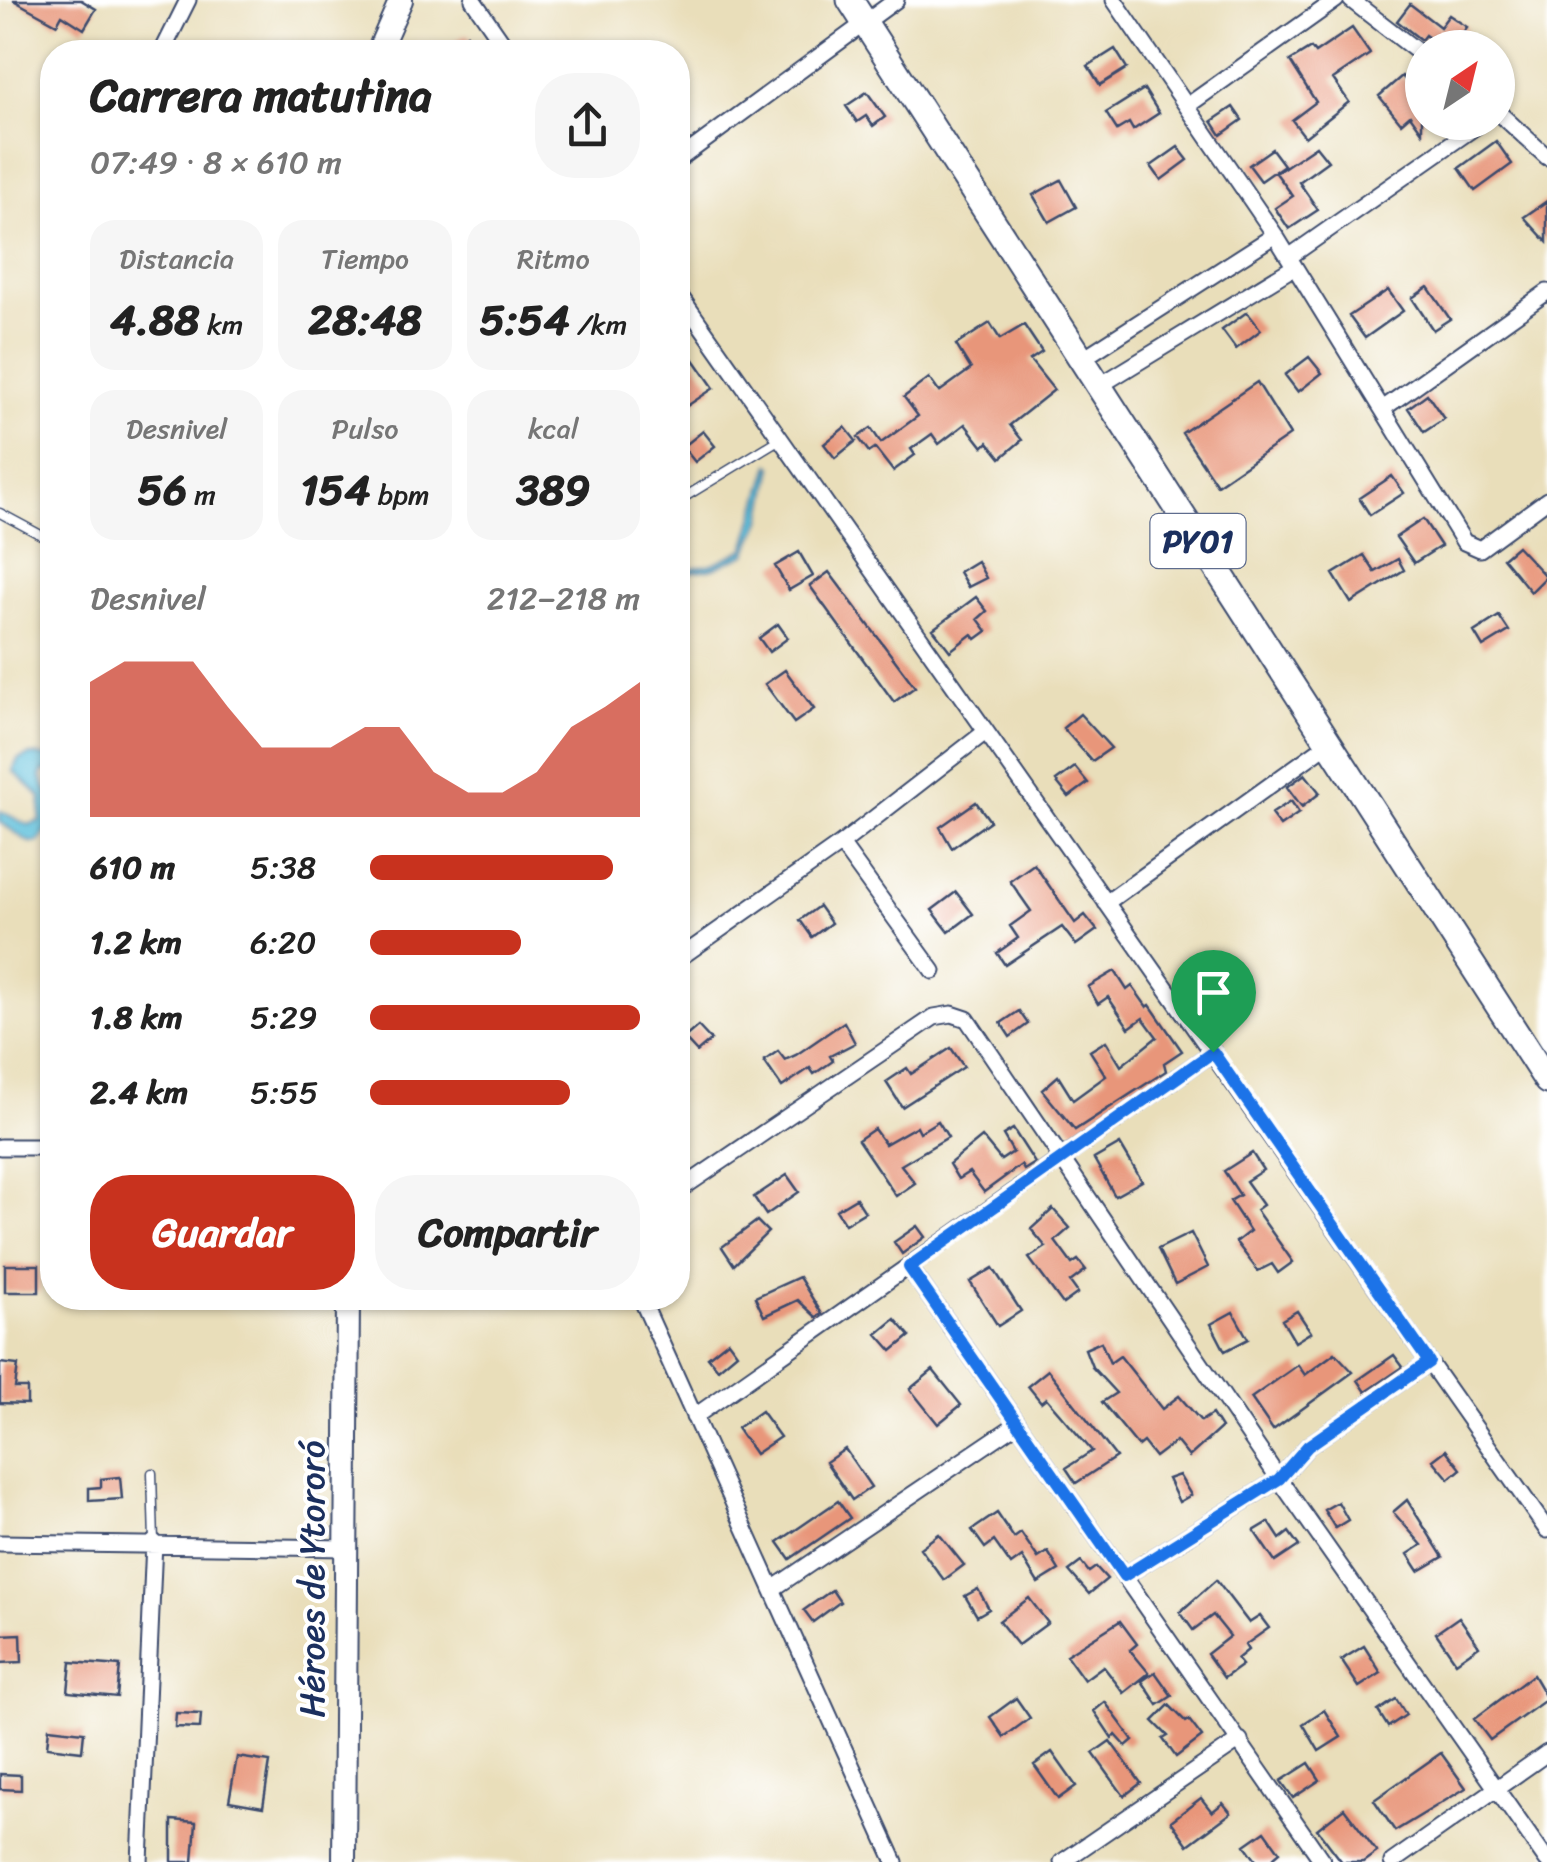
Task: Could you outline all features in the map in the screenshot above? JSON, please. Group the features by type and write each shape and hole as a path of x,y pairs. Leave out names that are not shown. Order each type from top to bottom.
{"highway":[{"name":"PY01","path":"850,0 1547,1081"}],"main road":[{"path":"383,40 401,0"},
{"name":"Héroes de Ytororó","path":"344,1862 348,1310"}],"street":[{"path":"168,40 188,0"},
{"path":"473,0 501,40"},
{"path":"690,151 896,0"},
{"path":"1114,0 1274,235 1464,542 1480,549 1547,500"},
{"path":"1187,106 1336,0"},
{"path":"1351,0 1405,42"},
{"path":"1515,127 1547,156"},
{"path":"1099,386 1291,262 1457,140"},
{"path":"1082,359 1274,235"},
{"path":"1384,408 1547,292"},
{"path":"690,310 984,734 1213,1052 1547,1530"},
{"path":"690,951 841,844 984,734"},
{"path":"1106,903 1329,742"},
{"path":"841,844 933,972"},
{"path":"690,1184 934,1017 952,1014 967,1019 1279,1479 1547,1861"},
{"path":"694,1417 1213,1052"},
{"path":"0,1148 40,1148"},
{"path":"909,1267 1323,1862"},
{"path":"646,1310 896,1862"},
{"path":"1124,1576 1279,1479 1308,1446 1429,1362"},
{"path":"774,1588 1017,1424"},
{"path":"0,1542 348,1548"},
{"path":"140,1862 154,1542"},
{"path":"1062,1862 1240,1740"},
{"path":"1392,1862 1547,1752"}],"lane":[{"path":"690,494 780,439"},
{"path":"0,514 40,535"},
{"path":"152,1473 154,1542"}],"water":[{"path":"770,464 773,466 762,520 746,554 713,568 690,572 690,569 713,564 745,549"},
{"path":"40,756 40,796 13,771 18,759"},
{"path":"0,811 28,825 40,821 38,842 29,842 0,822"}],"building":[{"path":"13,0 81,0 96,9 84,29 62,15 57,24"},
{"path":"1410,4 1440,27 1449,15 1467,27 1408,30 1397,21"},
{"path":"1352,28 1370,54 1333,79 1349,102 1305,137 1292,120 1316,102 1290,61 1311,48 1315,53"},
{"path":"1115,49 1127,68 1100,85 1088,66"},
{"path":"1402,76 1405,119 1401,123 1379,96"},
{"path":"1144,89 1159,113 1133,130 1129,123 1117,130 1106,113"},
{"path":"867,92 885,117 873,126 866,116 857,122 846,106"},
{"path":"1233,107 1242,120 1221,135 1212,121"},
{"path":"1496,141 1512,164 1475,191 1459,168"},
{"path":"1316,146 1328,161 1299,182 1318,210 1289,229 1275,208 1293,196 1276,173"},
{"path":"1178,147 1188,160 1161,180 1151,166"},
{"path":"1272,149 1284,165 1261,181 1249,165"},
{"path":"1061,180 1076,207 1049,222 1033,195"},
{"path":"1547,201 1547,242 1524,217"},
{"path":"1428,287 1450,319 1433,330 1412,298"},
{"path":"1388,290 1403,311 1365,338 1349,316"},
{"path":"1247,312 1261,330 1236,349 1222,330"},
{"path":"990,323 1000,339 1024,325 1042,352 1030,360 1054,390 1010,425 1022,440 1001,458 988,442 983,447 965,424 939,444 932,434 911,449 915,455 893,471 875,448 869,452 858,437 871,428 881,443 918,416 904,397 929,378 939,392 971,369 956,345"},
{"path":"1309,357 1322,373 1298,392 1285,375"},
{"path":"693,358 714,388 690,404"},
{"path":"1257,382 1290,435 1217,485 1182,433"},
{"path":"1427,394 1444,419 1424,432 1408,408"},
{"path":"845,427 856,441 835,458 824,444"},
{"path":"703,431 715,446 695,462 690,456 690,441"},
{"path":"1392,476 1404,493 1370,515 1359,498"},
{"path":"1423,519 1441,546 1414,563 1396,537"},
{"path":"1517,546 1546,577 1531,592 1503,558"},
{"path":"799,552 813,576 789,590 775,566"},
{"path":"1364,555 1375,572 1398,559 1404,570 1351,603 1333,574"},
{"path":"977,561 986,578 968,587 959,572"},
{"path":"829,572 915,687 894,702 810,586"},
{"path":"976,597 987,611 978,619 987,631 976,639 972,634 950,651 933,629"},
{"path":"1499,616 1509,631 1483,647 1474,632"},
{"path":"778,624 788,638 769,652 759,638"},
{"path":"785,670 814,709 794,723 765,684"},
{"path":"1080,714 1111,748 1092,761 1063,728"},
{"path":"1075,767 1088,783 1069,797 1056,781"},
{"path":"1305,774 1320,793 1302,807 1287,787"},
{"path":"1291,801 1299,813 1280,826 1271,814"},
{"path":"976,802 990,821 952,848 940,827"},
{"path":"1034,864 1075,923 1085,915 1097,930 1076,945 1062,927 1005,965 997,953 1018,938 1010,926 1031,911 1010,881"},
{"path":"956,892 973,914 949,932 932,910"},
{"path":"819,906 831,923 812,937 800,920"},
{"path":"1115,971 1127,990 1132,986 1147,1007 1150,1005 1182,1051 1164,1063 1166,1071 1075,1130 1042,1090 1058,1076 1073,1100 1106,1076 1090,1051 1106,1041 1121,1066 1157,1037 1143,1018 1129,1028 1108,997 1098,1004 1088,987"},
{"path":"1019,1011 1028,1024 1010,1037 1001,1023"},
{"path":"844,1022 855,1043 830,1056 833,1061 814,1074 810,1068 782,1087 764,1061 778,1051 785,1060 796,1055"},
{"path":"698,1026 711,1040 697,1052 690,1044 690,1033"},
{"path":"951,1048 964,1067 902,1107 886,1082 907,1068 911,1074"},
{"path":"938,1121 948,1137 901,1165 915,1183 896,1196 858,1140 874,1129 885,1144 917,1126 920,1132"},
{"path":"1013,1129 1035,1163 1024,1170 1021,1165 984,1192 969,1172 958,1179 949,1164 982,1137 1001,1160 1013,1152 1003,1135"},
{"path":"1120,1144 1142,1181 1115,1196 1094,1159"},
{"path":"1252,1153 1263,1170 1246,1181 1263,1205 1256,1210 1293,1262 1278,1273 1272,1264 1258,1271 1236,1242 1250,1231 1230,1201 1240,1195 1224,1171"},
{"path":"787,1175 799,1192 766,1215 754,1197"},
{"path":"856,1198 865,1212 845,1224 836,1210"},
{"path":"1053,1209 1070,1228 1055,1241 1072,1264 1078,1260 1086,1270 1070,1282 1078,1293 1063,1304 1029,1258 1046,1247 1031,1229"},
{"path":"757,1221 768,1232 734,1265 722,1247"},
{"path":"917,1226 925,1237 902,1254 894,1242"},
{"path":"1191,1233 1208,1267 1175,1284 1158,1249"},
{"path":"5,1265 39,1265 39,1292 5,1292"},
{"path":"993,1268 1021,1311 998,1326 970,1282"},
{"path":"799,1277 822,1314 816,1317 798,1300 764,1316 755,1297"},
{"path":"1297,1311 1311,1332 1295,1342 1282,1320"},
{"path":"1233,1312 1248,1339 1225,1351 1211,1324"},
{"path":"895,1319 910,1336 892,1351 877,1334"},
{"path":"728,1341 737,1353 718,1369 708,1357"},
{"path":"1101,1342 1110,1363 1120,1356 1162,1409 1179,1396 1201,1421 1212,1414 1221,1428 1189,1457 1176,1441 1155,1457 1143,1442 1138,1446 1102,1402 1116,1393 1092,1367 1085,1349"},
{"path":"1335,1353 1353,1372 1273,1430 1251,1398 1298,1365 1305,1375"},
{"path":"1394,1355 1403,1367 1366,1392 1358,1380"},
{"path":"0,1363 18,1365 15,1388 27,1388 27,1404 0,1403"},
{"path":"933,1370 961,1405 938,1424 910,1389"},
{"path":"1048,1370 1116,1457 1076,1483 1066,1468 1092,1451 1046,1398 1041,1402 1028,1386"},
{"path":"761,1411 780,1437 755,1454 737,1428"},
{"path":"845,1449 871,1487 852,1500 826,1462"},
{"path":"1446,1450 1461,1469 1449,1479 1433,1460"},
{"path":"1179,1475 1191,1495 1179,1502 1168,1479"},
{"path":"120,1477 122,1499 89,1501 89,1488 101,1487 101,1479"},
{"path":"1407,1500 1443,1557 1419,1571 1408,1554 1422,1545 1393,1512"},
{"path":"838,1501 850,1518 790,1559 778,1542"},
{"path":"1338,1502 1348,1520 1335,1528 1324,1510"},
{"path":"997,1513 1014,1538 1021,1533 1038,1558 1048,1552 1059,1570 1038,1583 1022,1557 1011,1565 994,1541 985,1548 972,1530"},
{"path":"1269,1522 1280,1539 1289,1532 1299,1546 1275,1562 1254,1531"},
{"path":"939,1534 964,1565 944,1580 920,1548"},
{"path":"1081,1562 1089,1572 1096,1567 1107,1579 1089,1594 1069,1571"},
{"path":"1216,1580 1249,1623 1260,1616 1269,1628 1245,1645 1248,1650 1237,1659 1242,1665 1224,1678 1207,1654 1230,1636 1213,1615 1193,1630 1180,1612"},
{"path":"978,1589 989,1609 977,1616 965,1596"},
{"path":"832,1590 840,1602 813,1622 804,1610"},
{"path":"1029,1598 1048,1623 1018,1645 999,1621"},
{"path":"1459,1617 1479,1646 1456,1662 1436,1633"},
{"path":"1120,1621 1137,1644 1130,1650 1149,1673 1124,1693 1103,1666 1084,1680 1066,1655"},
{"path":"21,1634 22,1662 0,1663 0,1635"},
{"path":"1364,1646 1381,1673 1359,1687 1341,1660"},
{"path":"71,1662 120,1666 117,1697 68,1692"},
{"path":"1155,1672 1172,1696 1158,1705 1142,1681"},
{"path":"1533,1675 1547,1699 1490,1740 1474,1719"},
{"path":"1016,1698 1030,1718 1004,1737 990,1717"},
{"path":"1396,1699 1406,1715 1388,1727 1378,1711"},
{"path":"1105,1702 1133,1740 1126,1746 1116,1735 1112,1738 1094,1711"},
{"path":"1169,1705 1186,1722 1189,1720 1202,1737 1176,1757 1163,1739 1168,1736 1153,1721"},
{"path":"1324,1710 1341,1737 1319,1751 1303,1724"},
{"path":"176,1713 201,1714 200,1728 175,1727"},
{"path":"49,1728 84,1732 82,1751 47,1747"},
{"path":"1110,1741 1141,1783 1124,1796 1093,1753"},
{"path":"1052,1752 1076,1786 1058,1799 1034,1765"},
{"path":"1441,1753 1466,1788 1395,1831 1374,1800"},
{"path":"237,1757 270,1762 263,1807 229,1801"},
{"path":"1309,1763 1320,1780 1293,1798 1281,1781"},
{"path":"0,1774 21,1775 21,1790 0,1789"},
{"path":"1201,1798 1212,1812 1223,1803 1231,1813 1188,1845 1171,1821"},
{"path":"1344,1808 1377,1852 1363,1862 1342,1862 1317,1829"},
{"path":"172,1820 196,1822 193,1862 172,1862"},
{"path":"1265,1831 1280,1852 1274,1857 1277,1862 1257,1862 1245,1845"}],"route":[{"path":"1213,1052 1429,1362 1308,1446 1279,1479 1124,1576 909,1267 1213,1052"}]}
